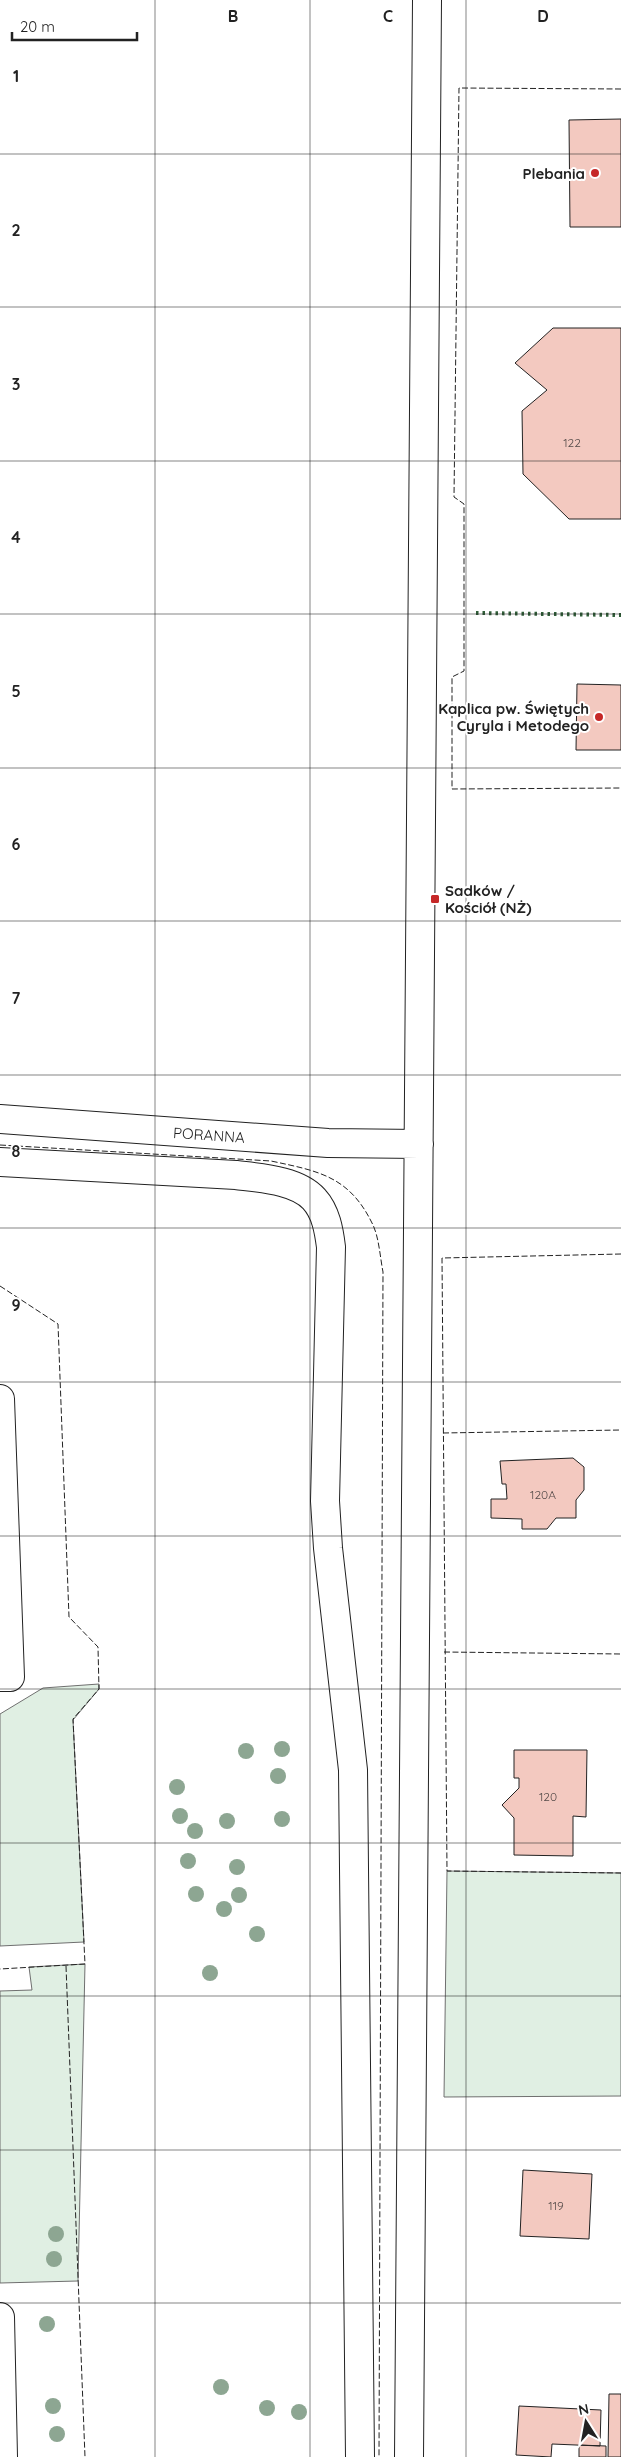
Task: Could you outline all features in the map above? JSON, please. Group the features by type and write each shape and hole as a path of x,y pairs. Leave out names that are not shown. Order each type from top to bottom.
{"street":[{"path":"409,2457 427,0"},
{"name":"PORANNA","path":"0,1120 328,1143 419,1144"},
{"path":"0,1162 236,1175 268,1179 297,1188 314,1199 328,1224 331,1247 325,1501 328,1548 353,1770 360,2457"},
{"path":"0,1399 10,1677 0,1677"},
{"path":"0,2317 3,2457"}],"green space":[{"path":"99,1684 99,1689 73,1720 84,1942 0,1946 0,1714 43,1688"},
{"path":"447,1871 621,1873 621,2096 444,2097"},
{"path":"85,1964 78,2281 0,2283 0,1991 32,1990 29,1967"}],"building":[{"name":"Plebania","path":"621,119 621,227 570,227 569,120"},
{"path":"553,328 621,328 621,519 569,519 523,474 522,411 547,390 515,363"},
{"name":"Kaplica pw. Świętych Cyryla i Metodego","path":"577,684 621,685 621,750 576,750"},
{"path":"573,1458 584,1467 584,1490 576,1500 576,1518 556,1518 547,1529 522,1529 522,1519 491,1518 491,1499 507,1499 506,1484 502,1484 500,1461"},
{"path":"514,1750 587,1750 586,1817 573,1816 573,1856 514,1855 514,1818 502,1805 519,1788 519,1778 514,1778"},
{"path":"523,2170 592,2174 589,2239 520,2236"},
{"path":"609,2394 621,2394 621,2457 608,2457"},
{"path":"519,2406 601,2410 600,2446 552,2444 551,2457 516,2455"},
{"path":"579,2445 606,2446 606,2457 579,2457"}],"hedge":[{"path":"476,613 621,615"}],"fence":[{"path":"621,89 459,88 454,497 464,504 464,671 452,677 452,789 621,788"},
{"path":"0,1145 271,1161 303,1168 330,1178 342,1185 363,1207 376,1234 383,1272 379,2457"},
{"path":"621,1254 442,1258 447,1871 621,1873"},
{"path":"0,1286 58,1324 69,1617 98,1647 99,1689 73,1719 85,1964 0,1969"},
{"path":"443,1433 621,1430"},
{"path":"444,1652 621,1654"},
{"path":"66,1966 85,2457"}],"place":[{"name":"Plebania","path":"595,173"},
{"name":"Kaplica pw. Świętych Cyryla i Metodego","path":"599,717"},
{"name":"Sadków / Kościół (NŻ)","path":"435,899"}]}
